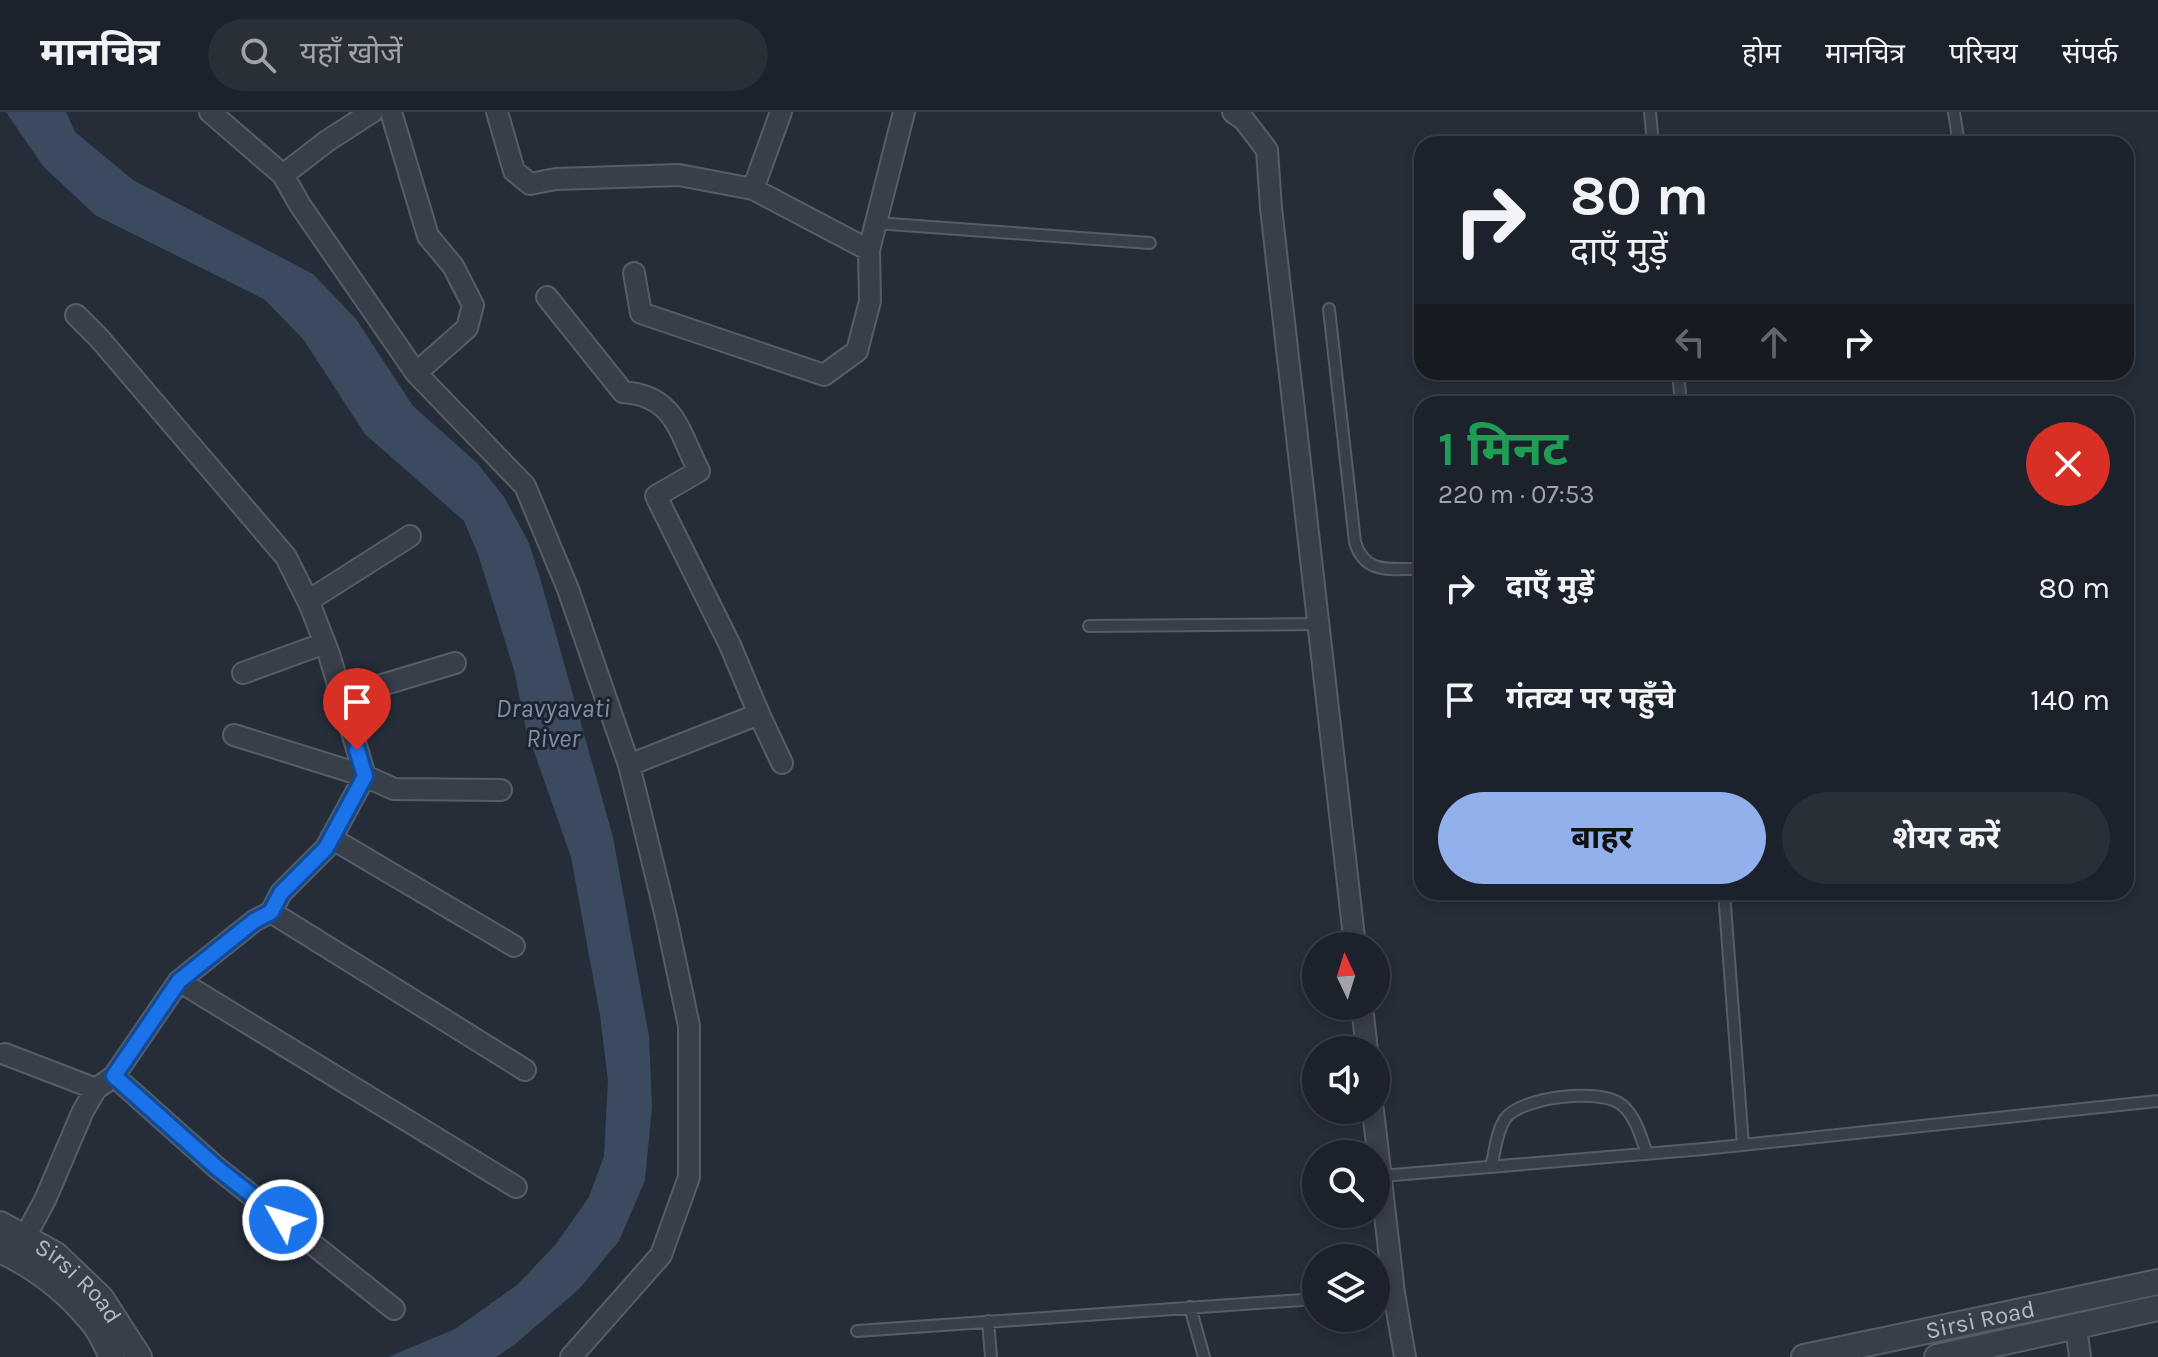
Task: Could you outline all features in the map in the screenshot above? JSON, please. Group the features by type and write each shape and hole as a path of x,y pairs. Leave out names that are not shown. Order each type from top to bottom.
{"street":[{"path":"210,112 283,175 300,205 416,373 525,486 581,623 629,765 689,1026 689,1177 661,1255 571,1357"},
{"path":"283,175 372,112"},
{"path":"391,112 428,236 453,266 473,305 467,328 416,373"},
{"path":"497,112 514,171 530,184 556,179 679,175 753,189 869,250"},
{"path":"753,189 781,112"},
{"path":"634,273 641,313 824,375 857,351 870,301 869,250 904,112"},
{"path":"1233,112 1244,120 1267,150 1353,932"},
{"path":"547,297 623,392 646,394 667,407 699,471 656,496 730,645 782,763"},
{"path":"25,1237 96,1089 114,1076 179,981 254,921 271,912 281,893 326,848 365,776 325,643 286,557 76,315"},
{"path":"308,601 410,536"},
{"path":"243,673 325,643"},
{"path":"342,697 455,663"},
{"path":"629,765 759,714"},
{"path":"234,735 365,776 394,789 501,790"},
{"path":"331,838 514,946"},
{"path":"271,912 525,1070"},
{"path":"179,981 516,1187"},
{"path":"5,1054 96,1089"},
{"path":"114,1076 216,1167 394,1309"},
{"name":"Sirsi Road","path":"0,1224 56,1255 101,1298 139,1357"},
{"name":"Sirsi Road","path":"0,1250 56,1285 92,1320 112,1357"},
{"name":"Sirsi Road","path":"1804,1357 2158,1282"},
{"name":"Sirsi Road","path":"1937,1357 1994,1351 2076,1327 2158,1308"},
{"path":"1390,1310 1405,1357"},
{"path":"2076,1327 2080,1357"}],"lane":[{"path":"1650,112 1652,136"},
{"path":"1954,112 1958,136"},
{"path":"876,223 1150,243"},
{"path":"1329,309 1358,554 1363,561 1379,567 1414,569"},
{"path":"1089,626 1319,624"},
{"path":"1725,900 1743,1145"},
{"path":"1491,1167 1500,1129 1514,1109 1561,1098 1597,1096 1611,1098 1621,1104 1636,1124 1647,1154"},
{"path":"1390,1175 1743,1145 2158,1101"},
{"path":"857,1331 1302,1300"},
{"path":"1190,1307 1204,1357"},
{"path":"988,1321 991,1357"}],"water":[{"name":"Dravyavati River","path":"6,112 66,112 75,132 133,180 313,274 356,319 413,406 477,463 504,497 529,543 613,837 649,1036 652,1107 645,1180 619,1241 579,1289 496,1357 388,1357 455,1329 517,1285 556,1244 589,1197 604,1156 608,1081 600,1015 571,857 526,729 514,670 478,554 464,521 365,434 303,339 264,299 95,215 43,166"}],"route":[{"path":"283,1220 216,1167 114,1076 179,981 254,921 271,912 281,893 326,848 365,776 357,750"}]}
